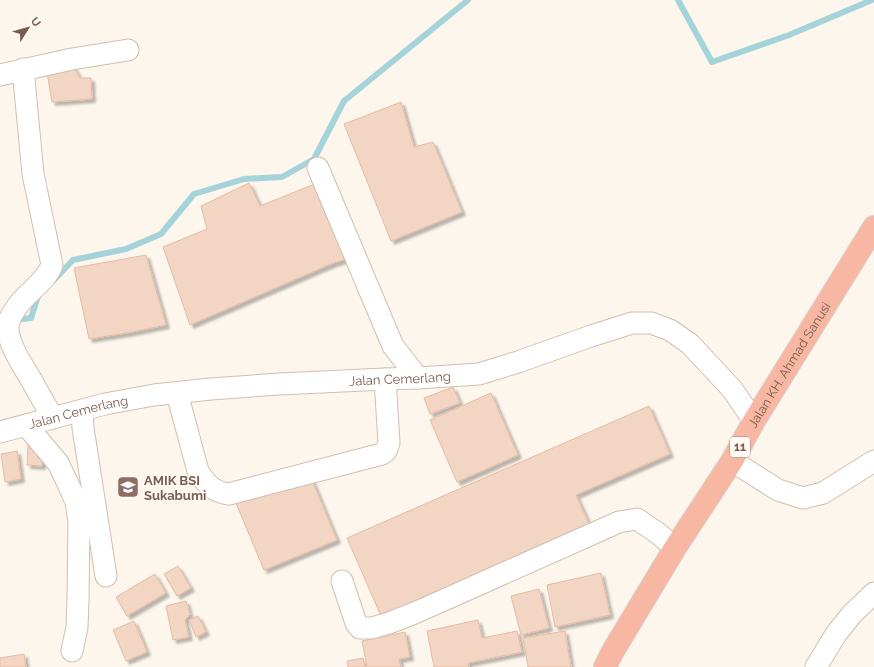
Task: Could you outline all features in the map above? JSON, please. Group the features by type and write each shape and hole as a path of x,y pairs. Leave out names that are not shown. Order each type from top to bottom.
{"highway":[{"name":"Jalan KH. Ahmad Sanusi","path":"605,667 613,651 675,548 732,461 754,421 874,227"}],"street":[{"path":"0,75 72,59 128,50"},
{"path":"23,69 33,174 52,265 47,276 20,302 9,319 8,327 10,337 20,360 53,418"},
{"path":"318,168 393,346 418,378"},
{"name":"Jalan Cemerlang","path":"0,432 105,404 154,395 234,387 479,374 632,323 651,323 670,330 690,344 732,389 754,421"},
{"path":"177,393 198,472 211,488 220,493 228,494 382,454 386,451 389,444 385,379"},
{"path":"82,411 82,428 106,576"},
{"path":"26,425 58,463 76,502 79,522 78,599 77,627 72,651"},
{"path":"732,461 778,490 803,498 823,493 874,461"},
{"path":"342,581 356,623 360,628 372,628 389,624 417,612 619,522 636,519 659,534 675,548"},
{"path":"816,667 836,634 852,614 874,593"}],"building":[{"path":"74,67 80,78 91,78 92,99 52,102 47,73"},
{"path":"401,102 414,147 433,142 462,212 391,241 344,124"},
{"path":"249,183 260,206 317,183 349,258 331,264 190,325 163,247 207,229 201,206"},
{"path":"146,255 166,325 89,339 74,268"},
{"path":"453,387 460,403 430,414 424,398"},
{"path":"491,393 518,455 457,482 430,420"},
{"path":"649,406 670,454 576,495 589,524 381,616 347,538"},
{"path":"28,445 43,446 42,466 27,465"},
{"path":"17,451 21,479 5,482 1,454"},
{"path":"309,473 337,540 264,570 236,503"},
{"path":"178,566 191,588 177,596 164,574"},
{"path":"601,573 610,615 555,627 547,585"},
{"path":"155,574 166,593 127,616 116,597"},
{"path":"539,589 549,628 521,635 511,596"},
{"path":"186,601 190,615 185,620 189,637 173,640 166,606"},
{"path":"198,616 206,632 196,637 189,620"},
{"path":"478,620 482,638 517,631 522,652 468,663 469,667 434,667 427,631"},
{"path":"134,621 147,652 126,661 113,630"},
{"path":"565,631 571,667 528,667 523,638"},
{"path":"405,632 410,657 399,659 401,667 367,667 362,641"},
{"path":"24,654 26,667 0,667 0,658"},
{"path":"363,658 365,667 348,667 347,661"}],"waterway":[{"path":"54,280 73,260 126,249 161,234 194,194 244,179 282,177 314,159 344,101 468,0"},
{"path":"678,0 712,62 789,35 872,0"},
{"path":"15,320 31,318 40,294"}],"place":[{"name":"AMIK BSI Sukabumi","path":"128,487"}]}
